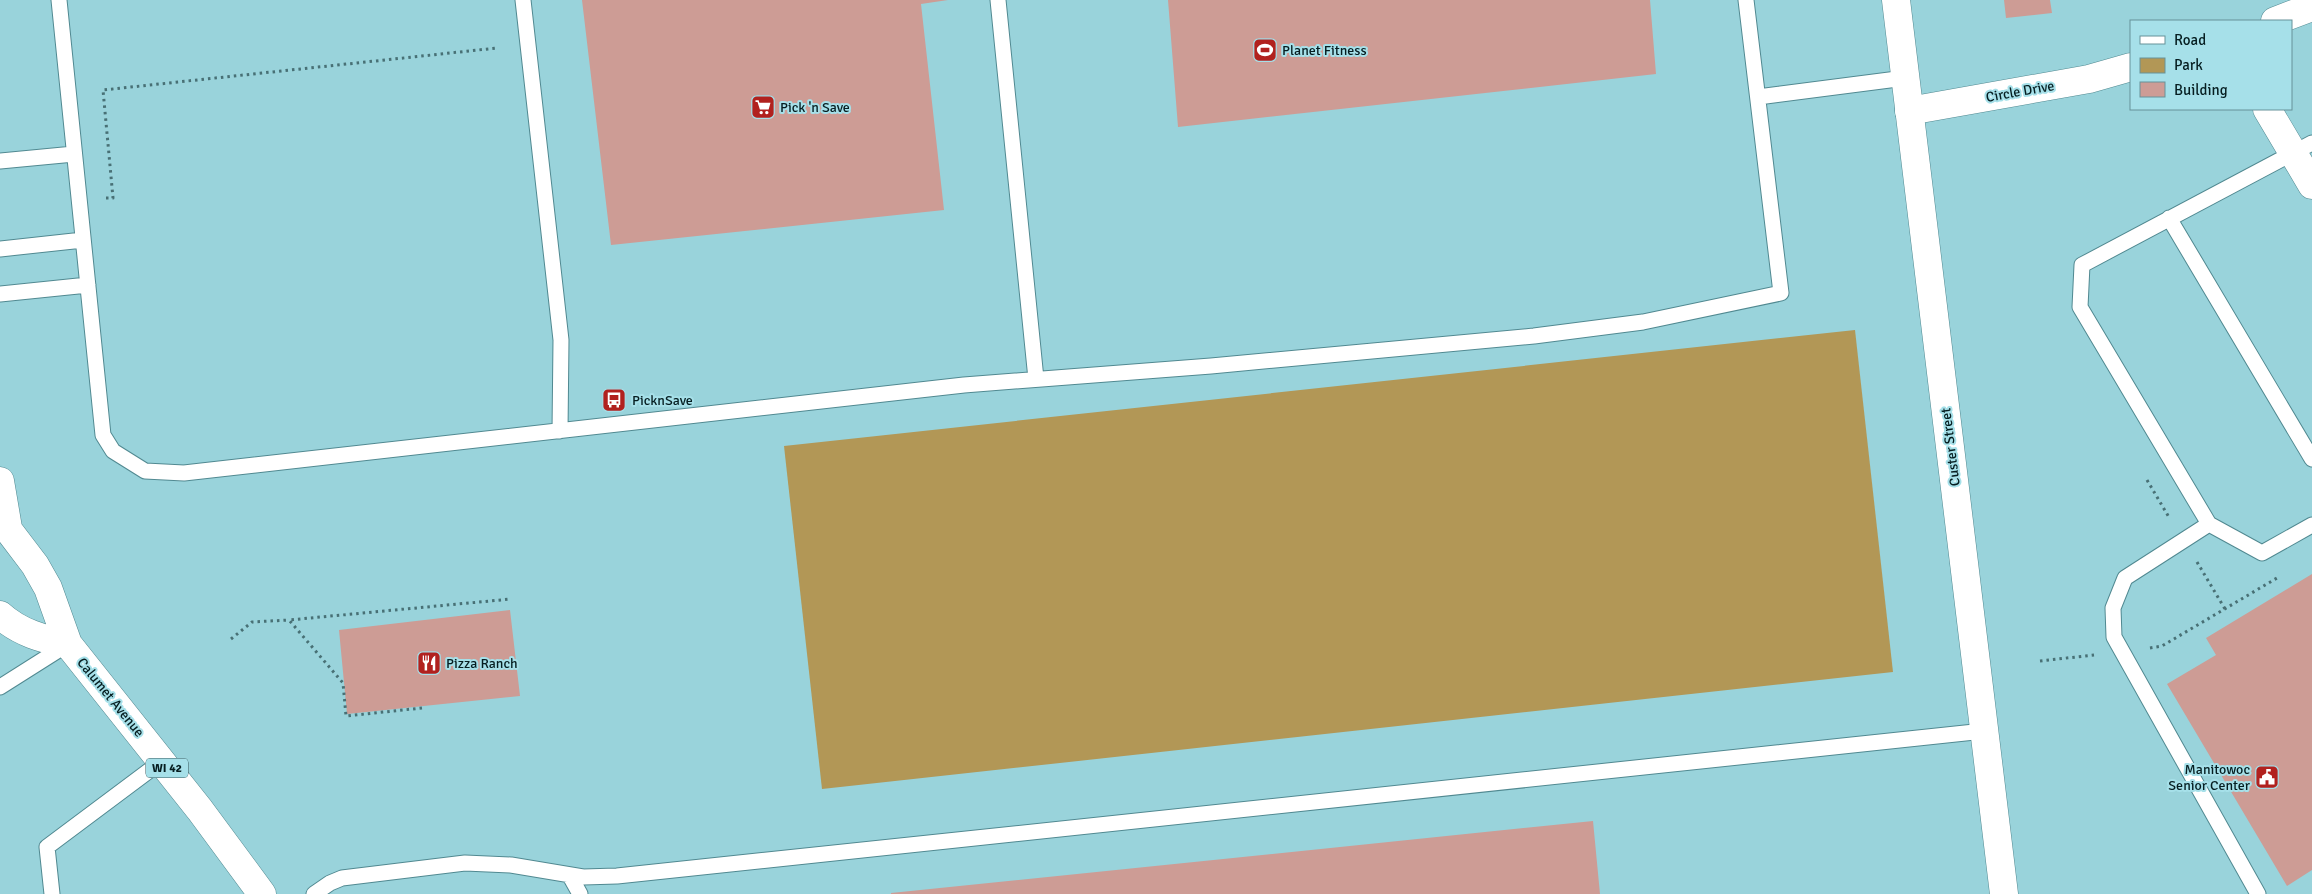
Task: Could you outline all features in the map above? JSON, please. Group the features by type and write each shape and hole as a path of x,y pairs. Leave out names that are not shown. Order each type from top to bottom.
{"street":[{"name":"Custer Street","path":"1896,0 2004,894"},
{"path":"2278,20 2312,7"},
{"name":"Circle Drive","path":"1909,111 2089,79 2130,67"},
{"path":"2268,110 2302,147 2312,185"},
{"path":"0,481 4,524"},
{"name":"Calumet Avenue","path":"4,524 35,565 48,588 68,644 162,761 262,894"},
{"name":"Calumet Avenue","path":"0,615 33,636 68,644"}],"lane":[{"path":"59,0 103,435 113,452 144,471 184,473 964,385 1211,366 1534,336 1643,322 1781,293 1746,0"},
{"path":"522,0 561,340 560,430"},
{"path":"998,0 1036,379"},
{"path":"1758,96 1905,78"},
{"path":"2302,147 2082,265 2080,307 2209,524 2262,553 2312,525"},
{"path":"0,161 74,154"},
{"path":"2169,218 2312,459"},
{"path":"0,249 84,240"},
{"path":"0,294 88,285"},
{"path":"2209,524 2125,578 2113,608 2114,637 2258,894"},
{"path":"0,687 68,644"},
{"path":"314,894 330,883 342,878 465,863 511,865 570,876 598,877 637,874 1984,731"},
{"path":"52,894 47,847 162,761"},
{"path":"570,876 580,894"}],"path":[{"path":"103,199 113,198 103,90 497,48"},
{"path":"2040,661 2162,646 2280,576"},
{"path":"231,639 252,622 511,599"},
{"path":"289,620 343,683 346,716 422,708"}],"green space":[{"path":"1855,330 1893,672 822,789 784,446"}],"building":[{"name":"Pick 'n Save","path":"582,0 948,0 921,4 944,210 611,245"},
{"path":"1168,0 1650,0 1656,74 1178,127"},
{"path":"2004,0 2050,0 2052,13 2006,18"},
{"name":"Manitowoc Senior Center","path":"2312,574 2312,870 2287,886 2167,684 2216,655 2206,638"},
{"name":"Pizza Ranch","path":"510,610 520,696 347,714 339,630"},
{"path":"1593,821 1600,894 891,894 891,893"}],"place":[{"name":"Planet Fitness","path":"1265,50"},
{"name":"Pick 'n Save","path":"763,107"},
{"name":"PicknSave","path":"614,400"},
{"name":"Pizza Ranch","path":"429,663"},
{"name":"Manitowoc Senior Center","path":"2267,777"}]}
